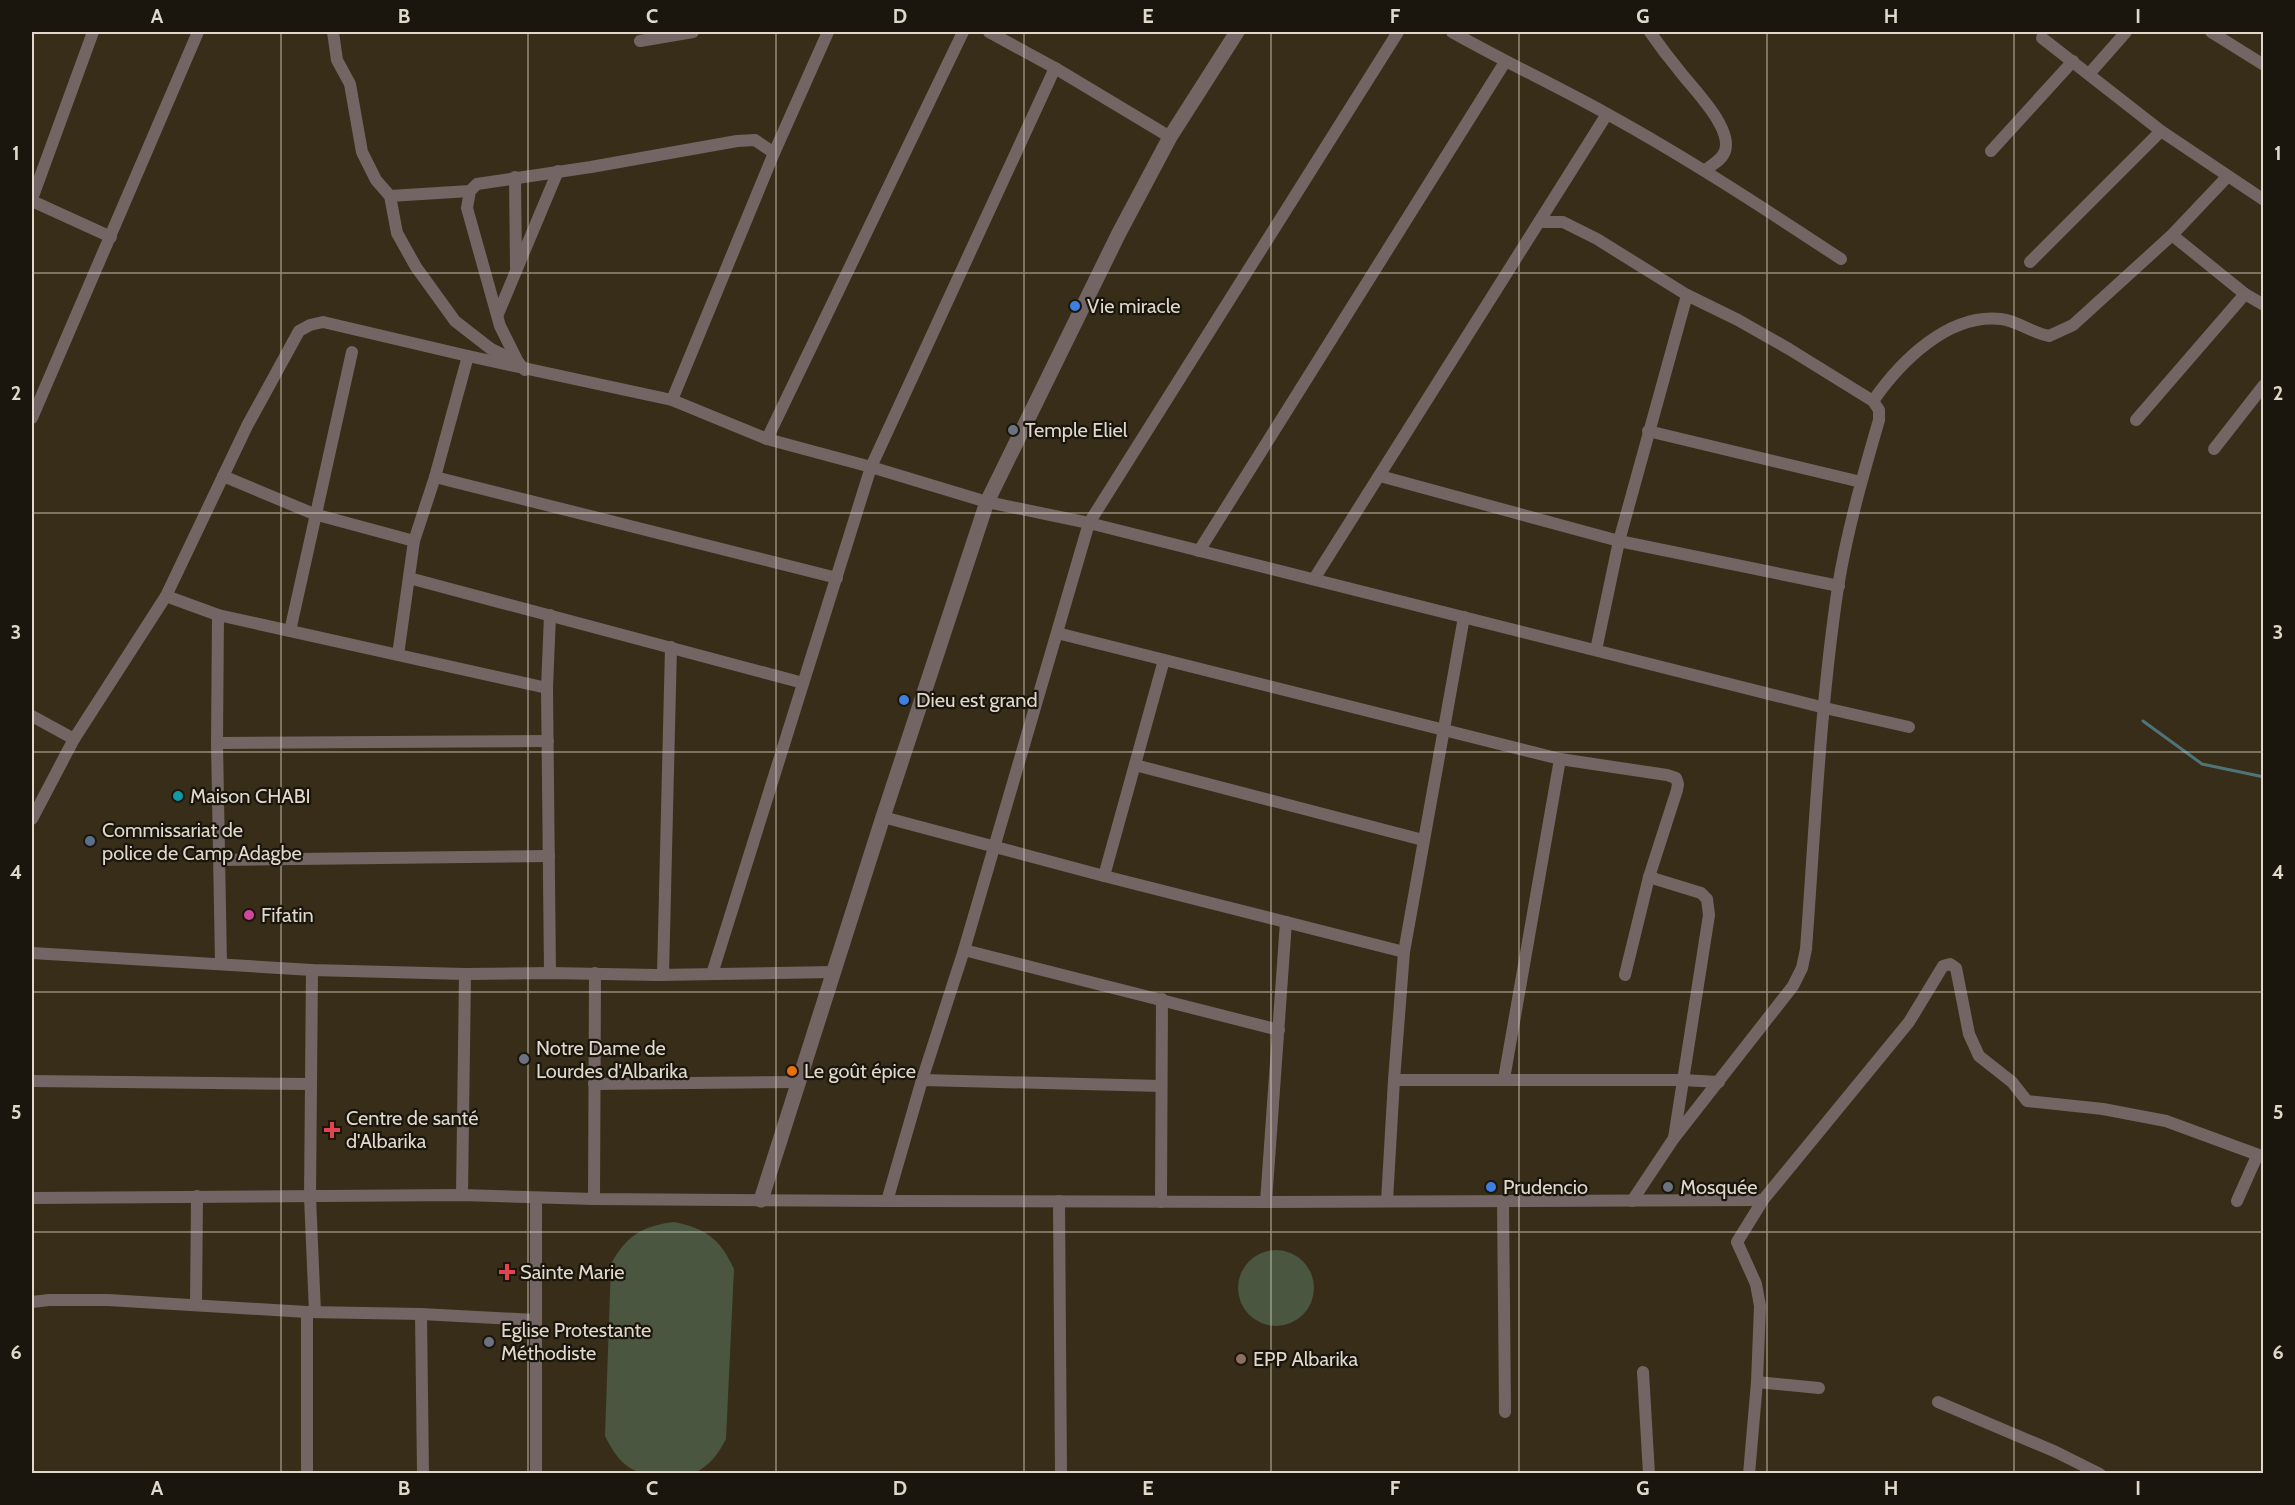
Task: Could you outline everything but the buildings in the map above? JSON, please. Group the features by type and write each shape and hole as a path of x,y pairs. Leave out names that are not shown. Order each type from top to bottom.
{"street":[{"path":"93,32 32,200 111,237"},
{"path":"32,418 198,32"},
{"path":"333,32 337,60 350,84 362,152 376,180 390,196 398,233 416,267 455,321 489,355"},
{"path":"640,41 693,32"},
{"path":"672,400 774,153 828,32"},
{"path":"767,439 963,32"},
{"path":"989,32 1055,68 1170,137"},
{"path":"761,1200 883,817 987,502 1119,233 1170,137 1237,32"},
{"path":"887,1201 922,1080 964,950 1089,523 1398,32"},
{"path":"1452,32 1607,114 1705,170 1841,259"},
{"path":"1650,32 1686,80 1703,98 1723,132 1726,141 1725,151 1720,159 1705,170"},
{"path":"2089,74 2126,32"},
{"path":"2211,32 2264,65"},
{"path":"2042,38 2161,131 2264,200"},
{"path":"1199,551 1505,62"},
{"path":"1991,151 2073,62"},
{"path":"712,974 871,467 1055,68"},
{"path":"1314,579 1607,114"},
{"path":"2030,262 2161,131"},
{"path":"521,366 499,320 467,208 470,191 477,184 737,141 755,140 774,153"},
{"path":"489,355 516,272 558,171"},
{"path":"514,177 516,272"},
{"path":"1873,401 1890,376 1934,339 1971,322 1999,319 2015,322 2045,335 2061,332 2073,325 2172,235 2227,177"},
{"path":"390,196 470,191"},
{"path":"1540,222 1563,222 1598,239 1687,295 1779,343 1873,401 1880,410 1880,420 1861,482 1839,586 1825,708 1806,949 1802,968 1793,986 1674,1138 1632,1201"},
{"path":"2172,235 2245,294 2264,305"},
{"path":"2136,420 2245,294"},
{"path":"1596,650 1619,541 1687,295"},
{"path":"32,819 74,739 166,596 223,476 286,353 299,331 323,322 468,356 489,355 521,366 672,400 767,439 987,502 1089,523 1825,708 1910,727"},
{"path":"290,631 351,352"},
{"path":"398,655 414,541 435,477 468,356"},
{"path":"2214,449 2264,385"},
{"path":"1648,431 1861,482"},
{"path":"223,476 314,514 414,541"},
{"path":"1380,476 1619,541 1839,586"},
{"path":"435,477 837,578"},
{"path":"409,578 803,683"},
{"path":"166,596 218,615 547,688"},
{"path":"218,615 217,743 221,964"},
{"path":"550,615 547,688 550,972"},
{"path":"1387,1201 1404,952 1464,617"},
{"path":"1057,633 1560,759 1676,778 1677,790 1649,878 1624,975"},
{"path":"663,975 670,647"},
{"path":"1104,876 1164,660"},
{"path":"32,716 74,739"},
{"path":"217,743 548,741"},
{"path":"1504,1079 1560,759"},
{"path":"1135,765 1423,840"},
{"path":"883,817 1404,952"},
{"path":"220,860 549,856"},
{"path":"1649,878 1701,893 1707,899 1709,915 1674,1138"},
{"path":"1266,1202 1286,922"},
{"path":"964,950 1279,1030"},
{"path":"32,953 312,970 465,974 550,972 663,975 834,972"},
{"path":"1749,1473 1757,1382 1759,1294 1737,1242 1763,1200 1909,1022 1943,966 1950,964 1956,968 1969,1035 1979,1056 2012,1082 2027,1101 2103,1109 2166,1121 2260,1156 2237,1201"},
{"path":"307,1473 311,1312 312,970"},
{"path":"594,1199 595,973"},
{"path":"462,1195 465,974"},
{"path":"1161,1202 1162,999"},
{"path":"922,1080 1161,1086"},
{"path":"1394,1080 1719,1082"},
{"path":"32,1081 310,1084"},
{"path":"594,1084 798,1082"},
{"path":"32,1198 462,1195 594,1199 887,1201 1763,1200"},
{"path":"196,1305 197,1196"},
{"path":"536,1198 536,1473"},
{"path":"1059,1201 1061,1473"},
{"path":"1503,1202 1505,1412"},
{"path":"32,1302 108,1300 311,1312 421,1314 536,1320"},
{"path":"421,1314 423,1473"},
{"path":"1643,1372 1649,1473"},
{"path":"1757,1382 1819,1388"},
{"path":"1938,1402 2100,1473"}],"green space":[{"path":"674,1222 695,1228 711,1237 718,1243 734,1269 726,1439 713,1459 694,1473 652,1474 631,1469 622,1462 605,1436 611,1264 623,1246 636,1234 653,1226"},
{"path":"1276,1250 1290,1253 1303,1261 1311,1274 1314,1288 1311,1302 1303,1315 1290,1323 1276,1326 1262,1323 1249,1315 1241,1302 1238,1288 1241,1274 1249,1261 1262,1253"}],"waterway":[{"path":"2143,721 2202,764 2264,777"}],"place":[{"name":"Vie miracle","path":"1075,306"},
{"name":"Temple Eliel","path":"1013,430"},
{"name":"Dieu est grand","path":"904,700"},
{"name":"Maison CHABI","path":"178,796"},
{"name":"Commissariat de police de Camp Adagbe","path":"90,841"},
{"name":"Fifatin","path":"249,915"},
{"name":"Notre Dame de Lourdes d'Albarika","path":"524,1059"},
{"name":"Le goût épice","path":"792,1071"},
{"name":"Centre de santé d'Albarika","path":"332,1130"},
{"name":"Prudencio","path":"1491,1187"},
{"name":"Mosquée","path":"1668,1187"},
{"name":"Sainte Marie","path":"507,1272"},
{"name":"Eglise Protestante Méthodiste","path":"489,1342"},
{"name":"EPP Albarika","path":"1241,1359"}]}
